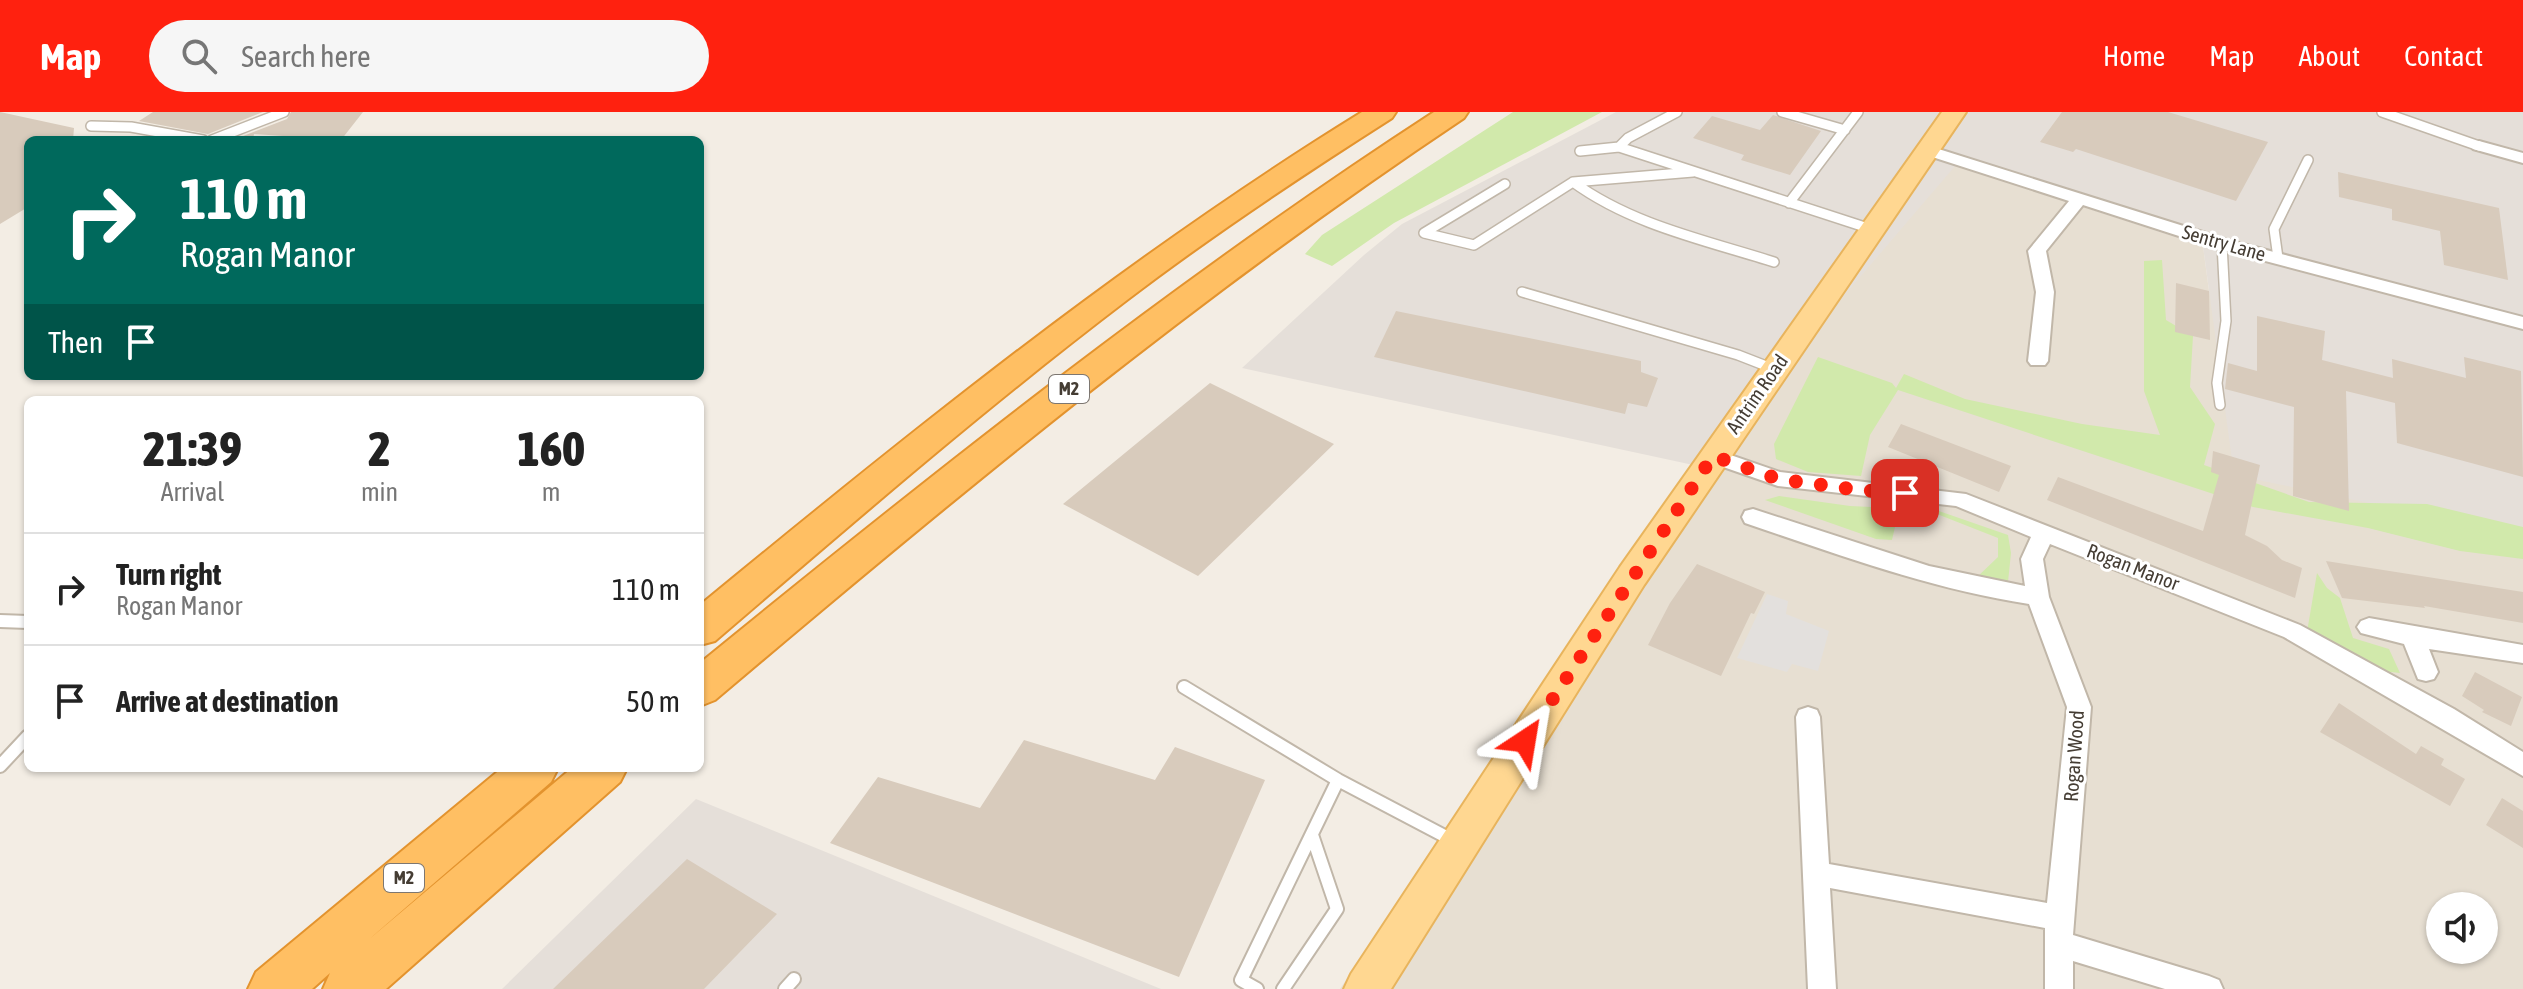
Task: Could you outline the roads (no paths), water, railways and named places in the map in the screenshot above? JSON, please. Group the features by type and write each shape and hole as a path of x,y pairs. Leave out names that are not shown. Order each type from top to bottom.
{"highway":[{"path":"1246,201 1374,112"},
{"name":"M2","path":"704,626 946,423 1091,310 1246,201 1382,112"},
{"name":"M2","path":"704,685 1038,413 1206,282 1329,193 1454,112"},
{"path":"1329,193 1467,112"},
{"name":"M2","path":"274,989 530,772"},
{"name":"M2","path":"349,989 599,772"}],"main road":[{"name":"Antrim Road","path":"1366,989 1458,843 1713,456 1871,229 1949,125"}],"street":[{"name":"Sentry Lane","path":"1949,125 2079,199 2222,244 2523,323"},
{"path":"2479,146 2523,158"},
{"path":"2038,361 2045,292 2037,251 2079,199"},
{"name":"Rogan Manor","path":"1713,456 1778,479 1958,499 2292,631 2445,716 2523,765"},
{"path":"1753,517 1918,574 1987,591 2038,597"},
{"name":"Rogan Wood","path":"2044,533 2032,559 2038,597 2079,707 2059,931 2059,989"},
{"path":"2369,627 2523,654"},
{"path":"2413,637 2426,672"},
{"path":"1808,717 1822,989"},
{"path":"1816,874 2059,931 2209,989"}],"lane":[{"path":"222,136 284,112"},
{"path":"1619,147 1628,138 1677,112"},
{"path":"1782,112 1845,130"},
{"path":"1789,203 1858,112"},
{"path":"2382,112 2479,146"},
{"path":"91,126 131,127 181,136"},
{"path":"1580,151 1619,147 1871,229"},
{"path":"2278,258 2274,229 2308,160"},
{"path":"1505,184 1424,233 1474,245 1573,182 1693,172"},
{"path":"1573,182 1590,197 1621,211 1774,262"},
{"path":"2220,405 2217,383 2226,321 2222,244"},
{"path":"1522,292 1738,355 1775,369"},
{"path":"0,621 24,622"},
{"path":"1184,687 1338,780 1458,843"},
{"path":"0,766 24,740"},
{"path":"1257,989 1241,980 1338,780"},
{"path":"1283,989 1337,909 1312,835"},
{"path":"785,989 794,979 795,989"}]}
